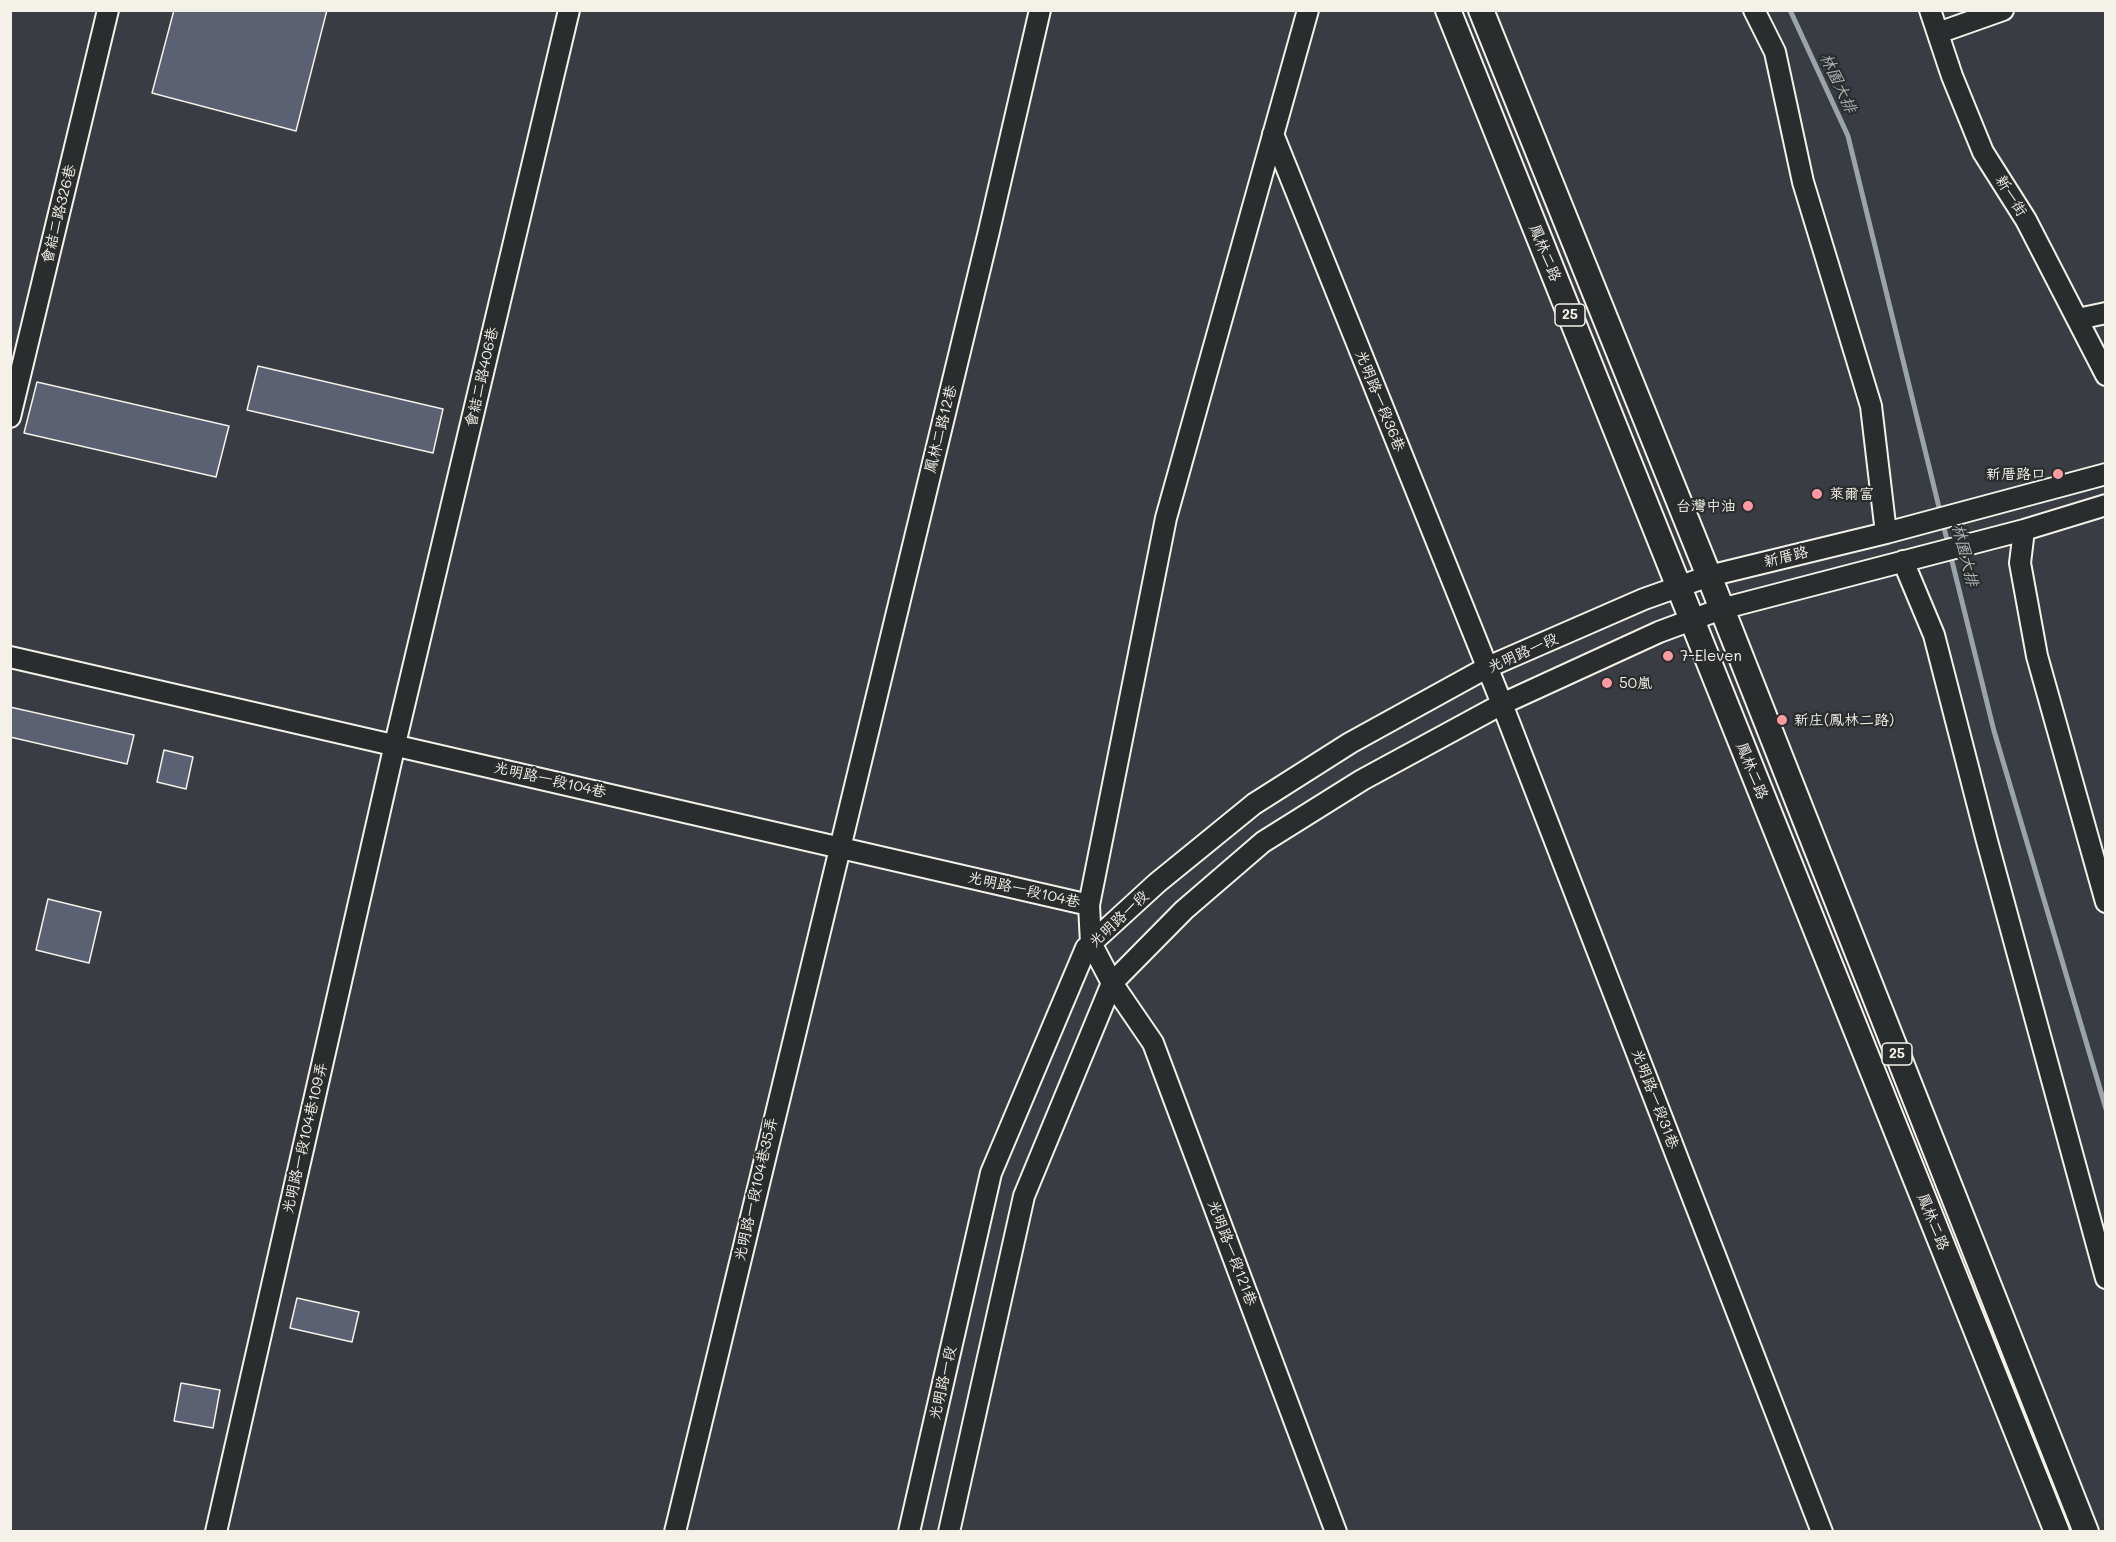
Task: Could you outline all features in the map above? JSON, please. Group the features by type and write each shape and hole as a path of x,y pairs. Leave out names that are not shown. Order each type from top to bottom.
{"main road":[{"name":"鳳林二路","path":"1448,10 2057,1532"},
{"name":"鳳林二路","path":"1481,10 1708,576 2086,1532"}],"street":[{"name":"會結二路326巷","path":"10,417 108,10"},
{"name":"會結二路406巷","path":"395,744 569,10"},
{"name":"鳳林二路12巷","path":"838,847 989,231 1040,10"},
{"path":"1091,943 1089,905 1166,518 1308,10"},
{"path":"1754,10 1775,52 1803,182 1871,406 1890,532"},
{"name":"新一街","path":"1930,10 1983,152 2026,220 2106,375"},
{"path":"1938,33 2003,10"},
{"name":"光明路一段36巷","path":"1273,134 1488,667"},
{"path":"2078,319 2106,313"},
{"name":"新厝路","path":"1679,587 1708,576 2010,500 2104,479"},
{"path":"949,1532 1024,1196 1112,983 1184,910 1263,842 1362,780 1502,704 1659,632 1721,609 2106,505"},
{"path":"2018,530 2020,563 2037,656 2106,902"},
{"path":"1902,561 1934,635 1987,841 2106,1278"},
{"name":"光明路一段","path":"909,1532 991,1173 1086,948 1157,883 1254,804 1350,743 1488,667 1644,599 1679,587"},
{"name":"光明路一段104巷","path":"10,657 1089,905"},
{"name":"光明路一段31巷","path":"1488,667 1822,1532"},
{"name":"光明路一段104巷109弄","path":"216,1532 395,744"},
{"name":"光明路一段104巷35弄","path":"675,1532 838,847"},
{"name":"光明路一段121巷","path":"1091,943 1112,983 1153,1043 1336,1532"}],"building":[{"path":"174,10 327,10 296,131 152,93"},
{"path":"258,366 443,409 433,453 247,410"},
{"path":"37,382 229,426 216,477 24,433"},
{"path":"10,707 134,735 127,764 10,737"},
{"path":"164,750 193,757 186,789 157,782"},
{"path":"48,899 101,912 89,963 36,950"},
{"path":"297,1298 359,1312 352,1342 290,1328"},
{"path":"181,1383 220,1390 213,1428 174,1421"}],"waterway":[{"name":"林園大排","path":"1790,10 1848,136 1948,544"},
{"name":"林園大排","path":"1950,553 1994,731 2106,1109"}],"place":[{"name":"新厝路口","path":"2058,474"},
{"name":"萊爾富","path":"1817,494"},
{"name":"台灣中油","path":"1748,506"},
{"name":"7-Eleven","path":"1668,656"},
{"name":"50嵐","path":"1607,683"},
{"name":"新庄(鳳林二路)","path":"1782,720"}]}
